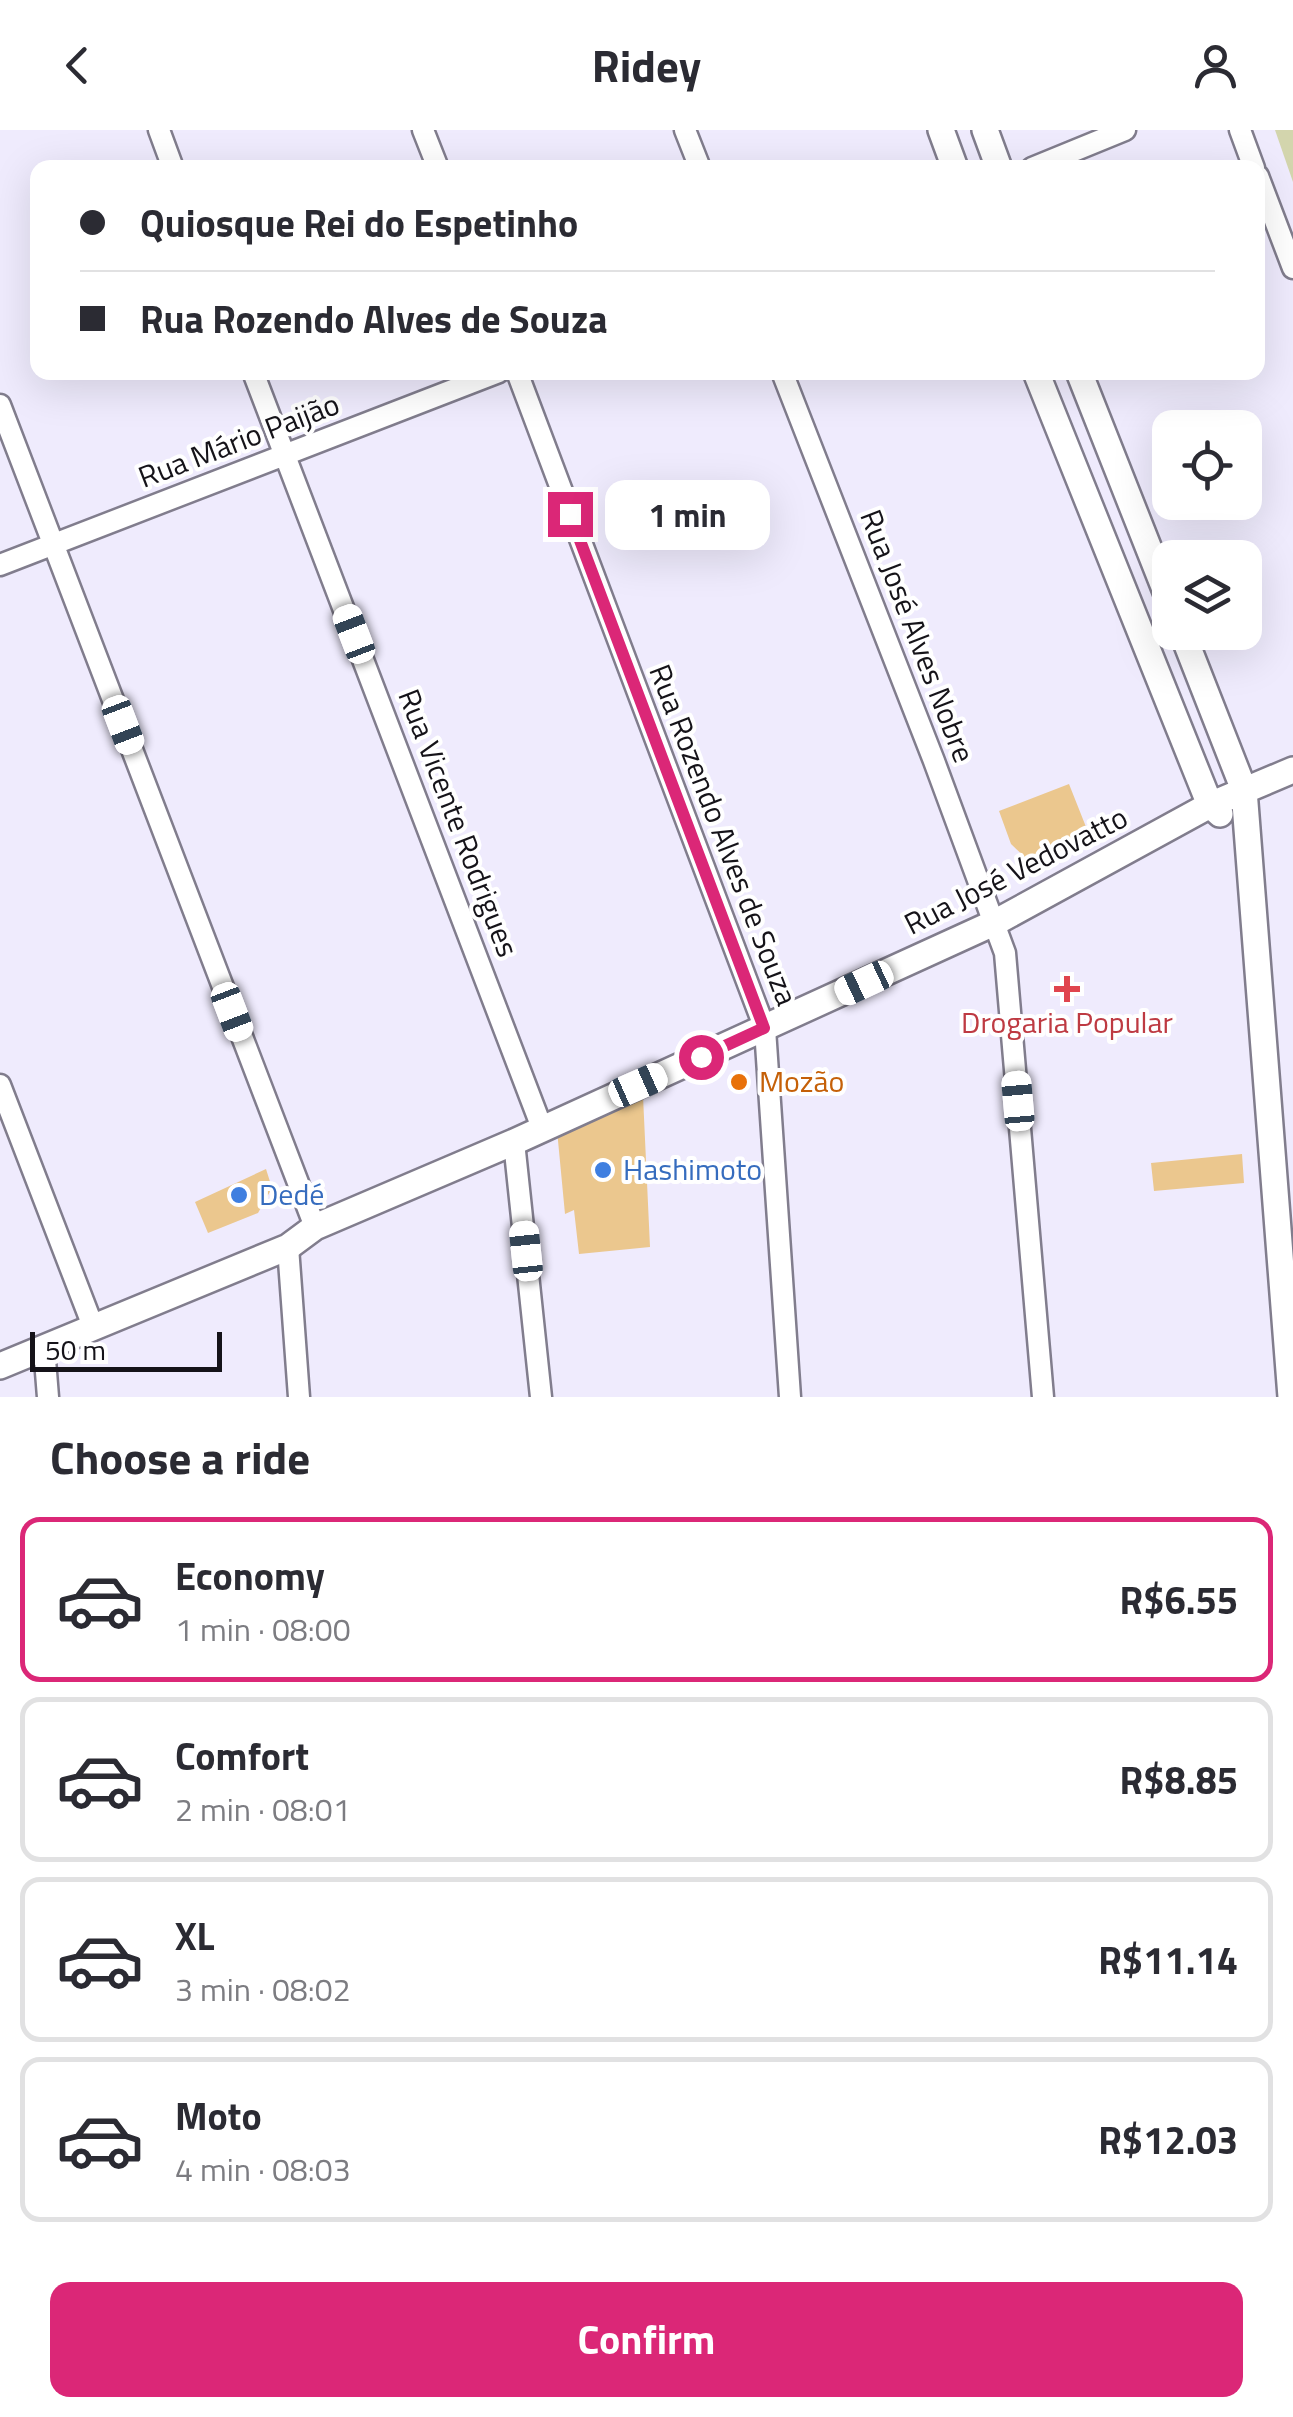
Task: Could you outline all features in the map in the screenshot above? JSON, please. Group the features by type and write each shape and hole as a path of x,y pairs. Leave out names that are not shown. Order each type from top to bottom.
{"street":[{"path":"159,130 170,160"},
{"path":"423,130 435,160"},
{"path":"685,130 697,160"},
{"path":"941,130 951,160"},
{"path":"985,130 996,160"},
{"path":"1051,160 1124,130"},
{"path":"1240,130 1251,160"},
{"path":"1265,194 1293,268"},
{"name":"Rua Vicente Rodrigues","path":"256,380 542,1128"},
{"name":"Rua Mário Paijão","path":"0,566 478,380"},
{"name":"Rua Rozendo Alves de Souza","path":"520,380 764,1028 790,1397"},
{"name":"Rua José Alves Nobre","path":"785,380 1005,953 1044,1397"},
{"path":"1039,380 1210,805 1246,835"},
{"path":"1083,380 1152,556"},
{"path":"0,405 315,1227"},
{"path":"1189,650 1244,790 1292,1397"},
{"name":"Rua José Vedovatto","path":"0,1366 288,1247 315,1227 514,1142 996,922 1210,805 1293,770"},
{"path":"0,1085 94,1329"},
{"path":"514,1142 541,1397"},
{"path":"288,1247 300,1397"},
{"path":"44,1348 48,1397"}],"green space":[{"path":"1275,130 1293,130 1293,182"}],"building":[{"path":"1069,784 1090,837 1032,864 1011,844 999,811"},
{"name":"Hashimoto","path":"643,1096 650,1247 579,1254 574,1210 565,1214 557,1130"},
{"path":"1242,1154 1244,1183 1154,1191 1151,1163"},
{"name":"Dedé","path":"266,1169 272,1188 258,1213 208,1233 195,1202"}],"place":[{"name":"Drogaria Popular","path":"1067,989"},
{"name":"Mozão","path":"739,1082"},
{"name":"Hashimoto","path":"603,1170"},
{"name":"Dedé","path":"239,1195"}],"route":[{"path":"570,514 764,1028 701,1057"}]}
